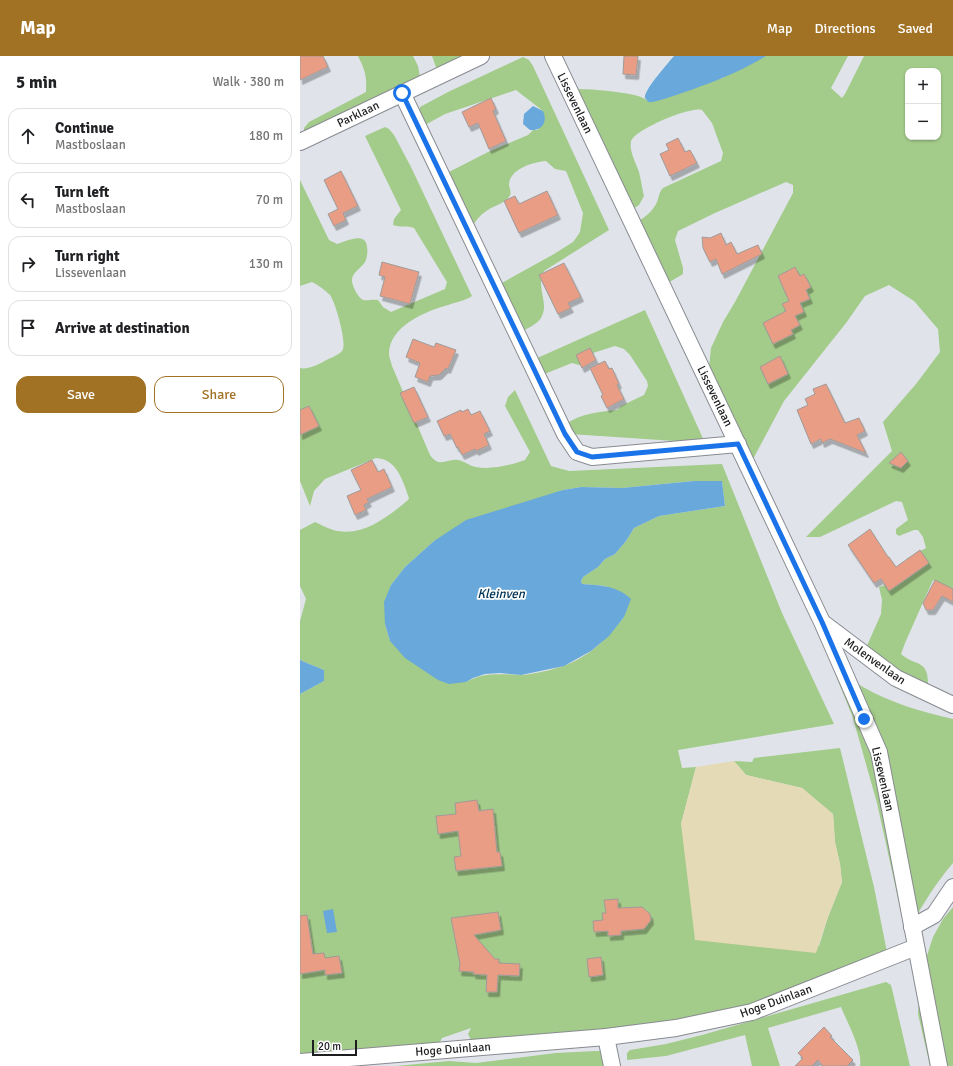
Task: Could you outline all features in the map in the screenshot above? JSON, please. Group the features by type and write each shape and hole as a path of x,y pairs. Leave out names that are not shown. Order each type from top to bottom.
{"street":[{"name":"Parklaan","path":"300,142 481,56"},
{"name":"Lissevenlaan","path":"553,56 822,622 879,752 939,1066"},
{"path":"402,93 565,434 577,452 592,457 738,444"},
{"name":"Molenvenlaan","path":"822,622 896,678 953,705"},
{"path":"912,926 934,915 953,887"},
{"name":"Hoge Duinlaan","path":"300,1062 606,1037 676,1028 752,1012 916,947"},
{"path":"606,1037 612,1066"}],"green space":[{"path":"358,56 413,56 418,66 420,77 304,133 304,128 309,122 366,92 365,73"},
{"path":"432,56 464,56 437,70"},
{"path":"766,56 848,56 831,88 842,98 864,56 953,56 953,591 933,580 901,654 923,667 926,671 928,684 895,670 866,648 881,614 882,600 879,587 908,578 909,571 906,559 926,548 923,537 918,530 914,530 899,536 896,534 896,529 908,520 902,502 896,501 820,537 806,537 892,451 883,422 916,384 940,352 938,329 914,301 889,285 865,296 846,323 784,401 752,461 709,367 711,348 723,322 793,193 793,185 786,182 678,231 675,240 683,268 683,274 668,283 639,221 653,208 663,188 721,161 723,153 712,123 702,110 696,110 675,115 663,120 641,131 634,137 631,142 631,149 639,172 644,196 639,205 633,209 576,89 603,90 625,93 635,95 648,101 722,78"},
{"path":"523,57 529,60 533,66 609,230 544,271 541,283 544,307 541,318 532,326 523,331 500,284 573,242 580,232 583,213 566,171 555,169 546,161 523,167 510,179 510,196 483,213 472,226 447,173 488,152 528,135 533,130 538,130 543,111 516,90 445,114 425,125 419,115 420,107 448,92"},
{"path":"385,127 394,135 411,167 472,296 430,311 410,321 395,335 391,344 389,354 392,366 430,455 434,459 440,462 458,460 482,468 507,465 525,460 530,452 505,406 508,397 515,390 551,466 569,471 722,464 782,613 834,724 678,750 682,768 696,767 681,824 819,946 828,917 842,882 835,842 833,814 802,788 746,775 734,761 752,762 754,758 840,748 874,887 887,952 743,1007 676,1021 598,1030 482,1040 471,1040 468,1034 471,1028 442,1038 440,1042 300,1056 300,694 324,681 324,670 300,659 300,621 306,599 300,586 300,530 315,522 329,529 348,532 357,531 367,528 384,518 401,506 409,498 398,472 389,462 383,459 376,458 325,479 314,491 310,506 300,481 300,368 315,366 338,354 342,351 343,341 335,305 330,295 312,282 300,286 300,180 329,240 337,244 350,239 359,238 366,242 366,261 354,274 352,279 357,294 361,299 378,300 383,307 391,312 445,289 447,282 414,228 393,225 394,219 401,210 365,136","holes":["694,481 722,481 725,506 659,516 634,528 626,541 615,554 605,559 598,567 583,577 581,581 582,584 606,586 624,617 606,638 578,659 555,669 541,672 523,675 485,675 466,682 390,641 385,624 391,585 405,567 434,541 563,490 581,487 622,488"]},
{"path":"645,310 705,443 570,434 566,424 572,420 578,417 603,411 617,410 621,406 644,395 648,386 647,381 630,355 624,349 615,346 593,353 584,364 579,365 572,363 542,375 535,359"},
{"path":"832,666 859,685 885,698 918,710 953,719 953,863 928,898 906,935 877,803 853,718"},
{"path":"953,907 953,1066 930,1066 918,1014 920,977 933,937 943,919"},
{"path":"886,982 891,985 910,1066 860,1066 857,1045 841,1007 768,1028 780,1066 752,1066 745,1035 666,1056 627,1060 627,1053 630,1050 666,1044 702,1035"},
{"path":"603,1051 606,1066 396,1066 449,1061 476,1063 556,1053"}],"sand":[{"path":"734,761 746,775 802,788 833,814 835,842 842,882 816,953 695,940 681,824 696,767"}],"water":[{"path":"674,56 766,56 739,71 697,88 649,102 645,98 645,94"},
{"path":"533,106 543,111 545,119 541,127 530,130 523,124 524,114"},
{"name":"Kleinven","path":"694,481 722,481 725,506 659,516 634,528 626,541 615,554 605,559 598,567 583,577 581,581 582,584 614,589 620,591 631,599 624,617 609,636 591,651 564,666 521,675 500,673 485,674 466,682 449,684 438,680 405,658 390,641 385,624 384,602 391,585 405,567 434,541 466,520 563,490 581,487 622,488"},
{"path":"300,659 324,670 324,681 300,694"},
{"path":"333,909 337,932 327,933 323,911"}],"building":[{"path":"300,56 323,56 328,67 300,80"},
{"path":"624,56 638,56 636,75 623,74"},
{"path":"491,98 496,109 493,111 506,141 489,149 478,123 469,127 462,112"},
{"path":"678,138 685,152 690,150 697,163 670,176 660,154 669,150 666,144"},
{"path":"341,171 358,206 343,213 346,220 334,226 328,214 338,209 324,180"},
{"path":"547,191 558,215 519,233 504,201 515,196 519,204"},
{"path":"721,233 726,245 731,242 737,254 758,245 762,254 722,274 716,259 710,262 703,248 702,237 710,238"},
{"path":"382,262 419,272 410,304 380,296 385,277 379,275"},
{"path":"564,263 581,297 568,303 571,308 558,314 539,275"},
{"path":"795,267 800,276 804,274 811,287 806,290 810,299 800,303 804,312 795,316 800,325 791,330 793,334 773,344 763,323 786,311 782,304 789,301 778,276"},
{"path":"413,339 434,347 436,343 456,350 448,369 446,368 439,375 430,376 428,382 415,377 420,363 406,357"},
{"path":"590,348 596,360 582,368 576,355"},
{"path":"780,356 788,374 768,384 760,367"},
{"path":"605,361 609,369 612,368 619,384 617,385 624,399 607,408 601,396 603,395 590,368"},
{"path":"826,384 845,423 859,418 865,431 857,435 866,453 830,439 822,443 821,439 811,444 797,410 808,405 805,399 815,394 813,389"},
{"path":"414,387 428,417 414,423 400,393"},
{"path":"309,406 319,426 300,435 300,410"},
{"path":"468,409 471,415 480,411 490,431 484,434 489,445 462,455 450,434 444,436 437,421 461,410 462,412"},
{"path":"901,452 908,461 901,468 889,463"},
{"path":"372,460 378,472 384,469 392,487 367,499 369,502 364,505 366,510 355,515 347,496 361,490 351,470"},
{"path":"870,529 896,567 920,550 929,563 889,591 881,579 874,583 848,545"},
{"path":"935,580 953,589 953,602 942,596 933,610 926,610 923,603"},
{"path":"477,800 479,811 493,809 497,852 500,852 502,866 456,871 454,857 461,856 458,831 438,834 436,816 456,814 455,803"},
{"path":"618,899 618,908 642,907 650,914 651,920 644,929 621,931 621,935 608,936 608,931 594,932 593,921 603,920 602,913 606,913 604,900"},
{"path":"498,912 501,930 474,935 495,959 499,959 499,963 520,964 519,976 498,975 497,992 486,992 487,975 459,971 460,964 451,918"},
{"path":"307,915 313,954 324,953 325,958 339,956 342,973 325,975 325,970 300,974 300,916"},
{"path":"601,957 603,975 589,977 587,959"},
{"path":"824,1027 832,1036 830,1037 853,1060 847,1066 823,1066 818,1060 812,1066 795,1066 803,1058 798,1053"}],"route":[{"path":"402,93 565,434 577,452 592,457 738,444 812,604 822,622 864,719"}]}
